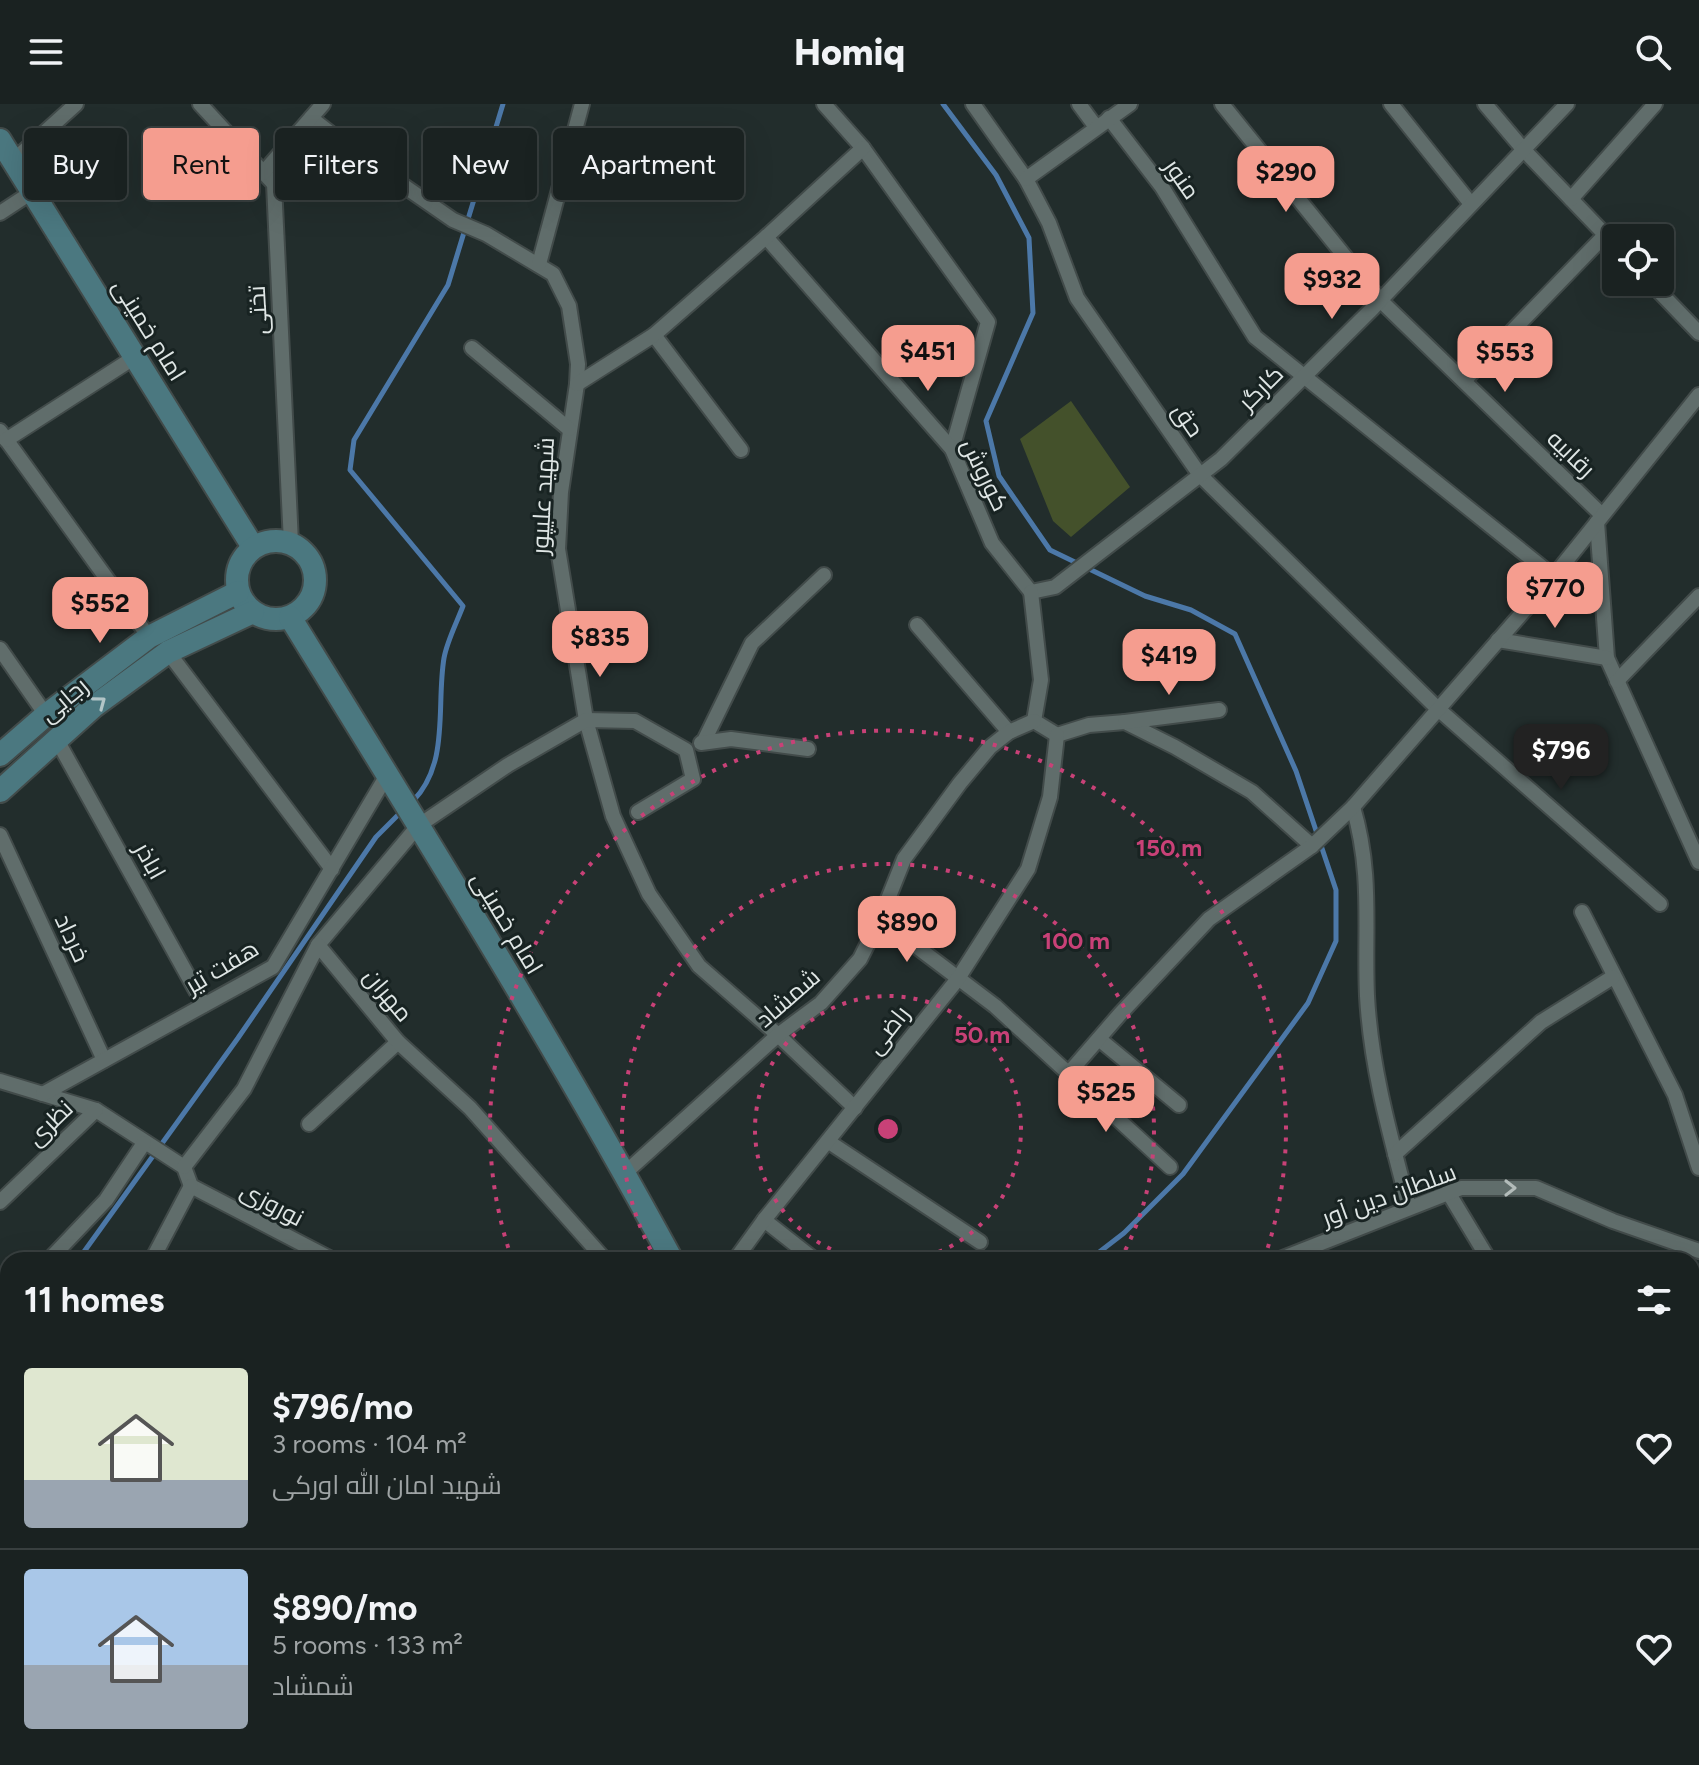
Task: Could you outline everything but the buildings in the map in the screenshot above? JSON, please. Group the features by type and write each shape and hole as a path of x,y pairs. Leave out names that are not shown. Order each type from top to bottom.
{"main road":[{"name":"امام خمینی","path":"0,140 24,179"},
{"name":"امام خمینی","path":"37,200 253,547"},
{"path":"277,540 291,543 311,560 316,573 316,586 311,599 302,610 290,617 277,619 253,612 238,592 239,567 253,547 277,540"},
{"name":"رجایی","path":"0,755 46,715 149,637 238,592"},
{"name":"رجایی","path":"0,791 93,707 168,652 253,612"},
{"name":"امام خمینی","path":"290,617 625,1173 668,1252"}],"street":[{"path":"13,161 76,104"},
{"path":"263,173 323,104"},
{"path":"539,264 582,104"},
{"path":"824,104 863,148 988,322 952,449"},
{"name":"حق","path":"973,104 1026,179 1049,223 1077,298 1200,475 1437,708 1660,904"},
{"path":"1079,104 1096,127"},
{"path":"1026,179 1130,104"},
{"name":"رقابیه","path":"1222,104 1380,300 1600,518"},
{"path":"1391,104 1471,204"},
{"path":"1485,104 1523,149 1602,231"},
{"name":"کارگر","path":"1031,592 1055,587 1221,459 1380,300 1567,104"},
{"path":"1571,199 1655,104"},
{"name":"تختی","path":"201,105 274,184 291,543"},
{"name":"شهید علیپور","path":"311,118 453,220 486,234 553,274 569,306 578,364 561,492 558,549 586,720 613,816 649,894 699,966 855,1108"},
{"name":"منور","path":"1109,118 1162,187 1255,337 1553,576"},
{"path":"577,384 654,335 863,148"},
{"path":"0,213 24,197"},
{"name":"کوروش","path":"766,237 952,449 992,543 1031,592"},
{"path":"1464,381 1602,249"},
{"path":"1663,296 1699,333"},
{"path":"654,335 741,450"},
{"path":"472,348 569,429"},
{"path":"135,357 3,436 149,637"},
{"path":"1068,1074 1209,919 1312,846 1353,807 1553,576 1699,395"},
{"path":"1600,518 1607,658 1699,862"},
{"path":"704,741 752,643 824,575"},
{"path":"1031,592 1041,680 1034,721 1057,735 1089,725 1219,710"},
{"path":"1617,681 1699,596"},
{"path":"917,625 1009,732"},
{"path":"1498,640 1607,658"},
{"path":"0,649 46,715"},
{"path":"168,652 332,869"},
{"path":"184,1167 244,1089 318,945 416,822 586,720 635,721 686,750 693,779 638,812"},
{"name":"شمشاد","path":"625,1173 778,1035 821,1003 860,959 904,859 960,783 990,747 1009,732 1034,721"},
{"path":"1125,722 1252,792 1312,846"},
{"name":"راضی","path":"741,1252 957,980 1028,869 1050,797 1057,735"},
{"path":"686,750 704,741 731,739 808,749"},
{"name":"اباذر","path":"57,740 204,1005"},
{"name":"هفت تیر","path":"43,1094 273,967 387,775"},
{"path":"1353,807 1363,839 1369,920 1367,997 1378,1088 1409,1207"},
{"name":"خرداد","path":"0,835 104,1060"},
{"path":"1582,912 1675,1095 1699,1168"},
{"path":"880,919 957,980 985,998 1170,1167"},
{"name":"مهران","path":"318,945 398,1042 470,1108 598,1252"},
{"path":"1395,1154 1541,1022 1613,977"},
{"path":"1099,1039 1179,1105"},
{"path":"309,1124 398,1042"},
{"path":"0,1081 96,1110 184,1167 191,1186 156,1252"},
{"name":"نظری","path":"0,1202 96,1110"},
{"path":"829,1142 980,1242"},
{"path":"57,1252 106,1200 144,1143"},
{"name":"نوروزی","path":"191,1186 312,1252"},
{"name":"سلطان دین آور","path":"1312,1252 1409,1207 1461,1188 1536,1188 1613,1221 1699,1251"},
{"path":"1448,1192 1484,1252"},
{"path":"764,1220 805,1252"}],"green space":[{"path":"1071,401 1130,487 1071,537 1053,521 1020,439"}],"waterway":[{"path":"413,801 425,786 437,752 444,658 463,606 350,470 354,440 448,285 503,104"},
{"path":"943,104 996,175 1029,238 1033,313 986,421 999,476 1050,550 1145,596 1191,610 1235,634 1296,771 1336,890 1336,941 1308,1003 1183,1174 1124,1233 1099,1252"},
{"path":"84,1252 238,1038 376,837 403,810"}]}
